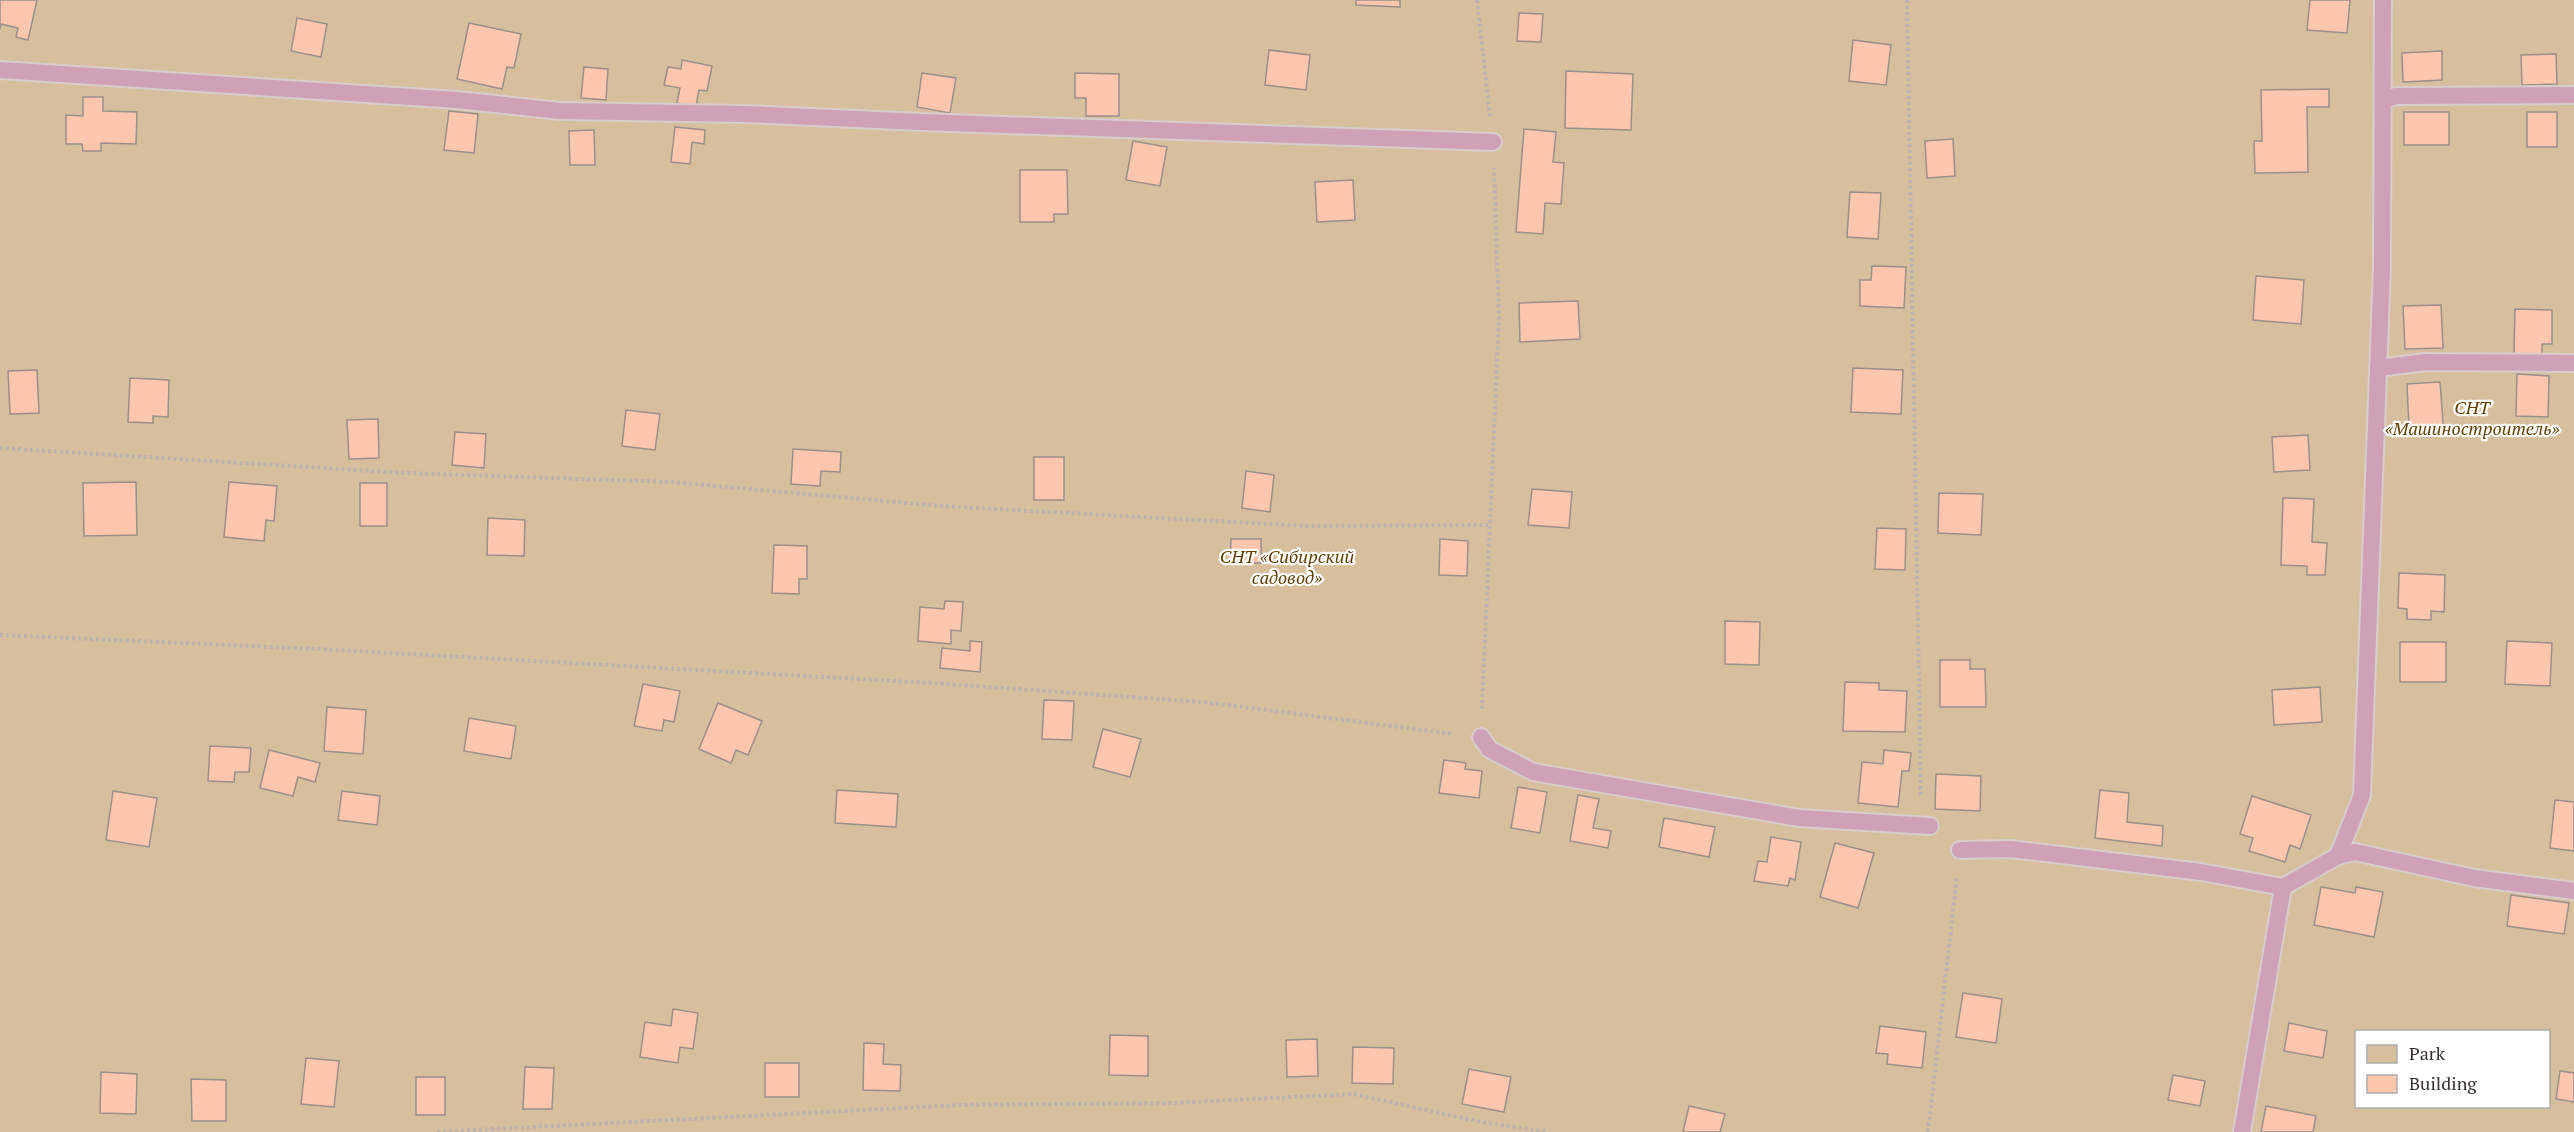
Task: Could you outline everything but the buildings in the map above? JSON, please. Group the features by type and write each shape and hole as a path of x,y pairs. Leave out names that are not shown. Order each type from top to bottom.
{"lane":[{"path":"2338,856 2362,795 2379,368 2384,0"},
{"path":"0,70 445,99 560,111 745,114 1493,142"},
{"path":"2383,100 2396,96 2574,95"},
{"path":"2379,368 2426,362 2574,363"},
{"path":"1480,737 1489,749 1533,772 1799,818 1930,826"},
{"path":"1960,850 2011,849 2200,872 2283,887 2338,856 2355,852 2474,878 2574,891"},
{"path":"2242,1132 2283,887"}],"path":[{"path":"0,635 318,649 932,683 1203,702 1480,737 1499,316 1493,142 1477,0"},
{"path":"1907,0 1920,793 1930,826"},
{"path":"0,448 404,473 672,482 940,506 1306,526 1489,525"},
{"path":"1928,1132 1960,850"},
{"path":"436,1132 961,1105 1172,1103 1353,1094 1480,1122 1548,1132"}],"green space":[{"name":"СНТ «Сибирский садовод»","path":"0,0 2574,0 2574,1132 0,1132"}],"park label":[{"name":"СНТ «Машиностроитель»","path":"2472,417"}]}
